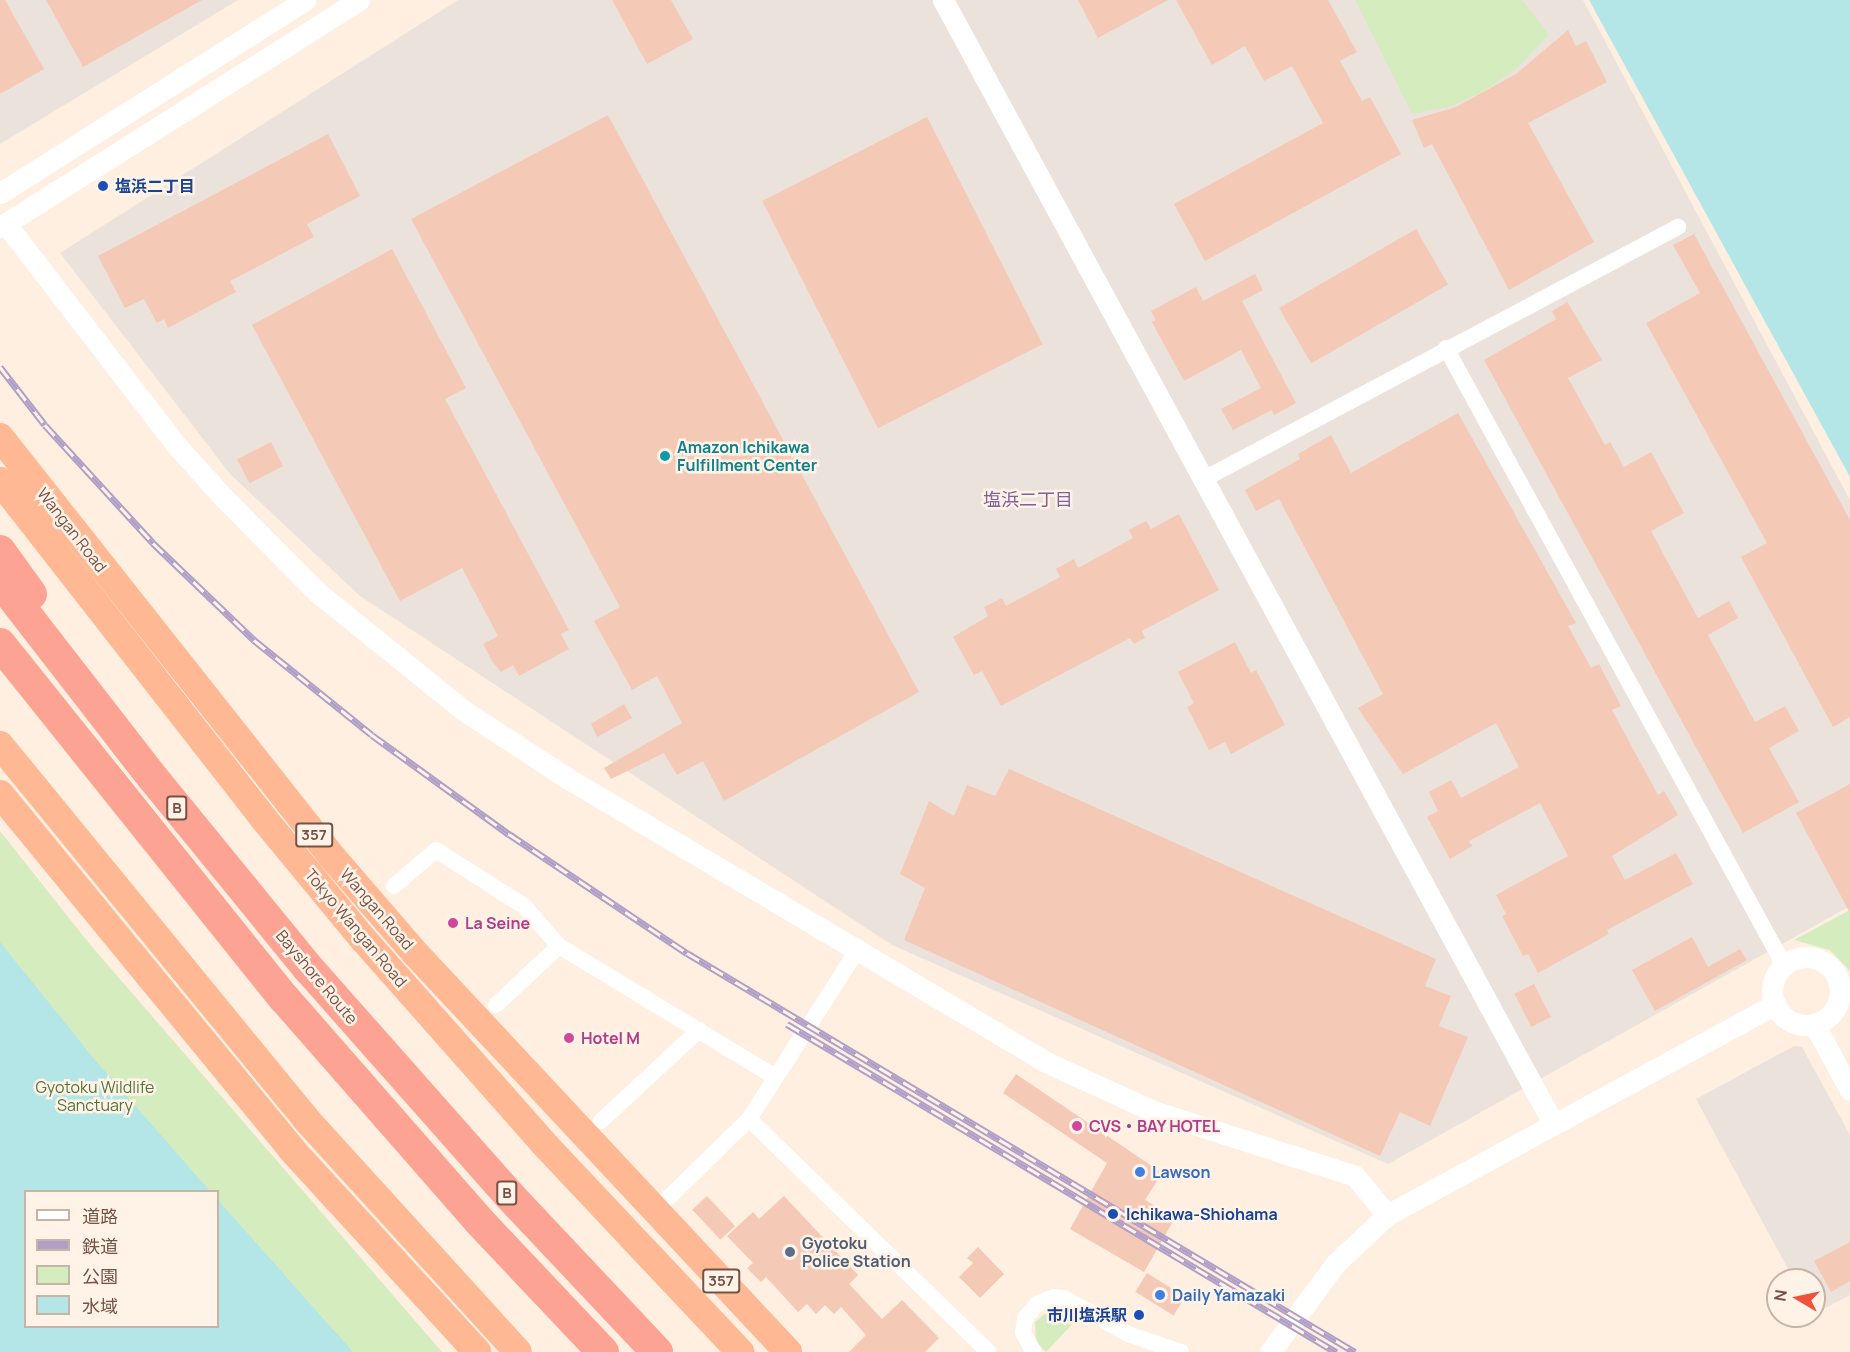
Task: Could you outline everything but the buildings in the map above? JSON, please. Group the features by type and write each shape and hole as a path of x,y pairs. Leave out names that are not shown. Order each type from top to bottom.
{"highway":[{"name":"Wangan Road","path":"0,436 333,858 416,954 788,1352"},
{"name":"Tokyo Wangan Road","path":"0,481 264,819 446,1034 740,1352"},
{"path":"0,551 82,665 153,778"},
{"name":"Bayshore Route","path":"0,581 153,778 361,1029 509,1195 657,1352"},
{"name":"B","path":"0,644 190,884 333,1055 480,1222 603,1352"},
{"path":"3,748 305,1118 518,1352"},
{"path":"0,794 293,1151 477,1352"}],"street":[{"path":"0,193 305,0"},
{"path":"359,0 3,226 170,437 223,497 317,592 388,652 463,710 567,778 1046,1062 1113,1095 1218,1135 1355,1176 1387,1215"},
{"path":"943,0 1553,1123"},
{"path":"263,27 278,51"},
{"path":"113,122 128,146"},
{"path":"1204,479 1446,348 1678,227"},
{"path":"1446,348 1784,965"},
{"path":"394,886 436,850 525,907 559,946 775,1077"},
{"path":"496,1005 559,946"},
{"path":"655,1211 749,1119 857,951"},
{"path":"1804,956 1826,962 1833,970 1840,991 1838,1002 1833,1012 1815,1024 1796,1023 1775,1004 1773,983 1784,965 1804,956"},
{"path":"1270,1352 1335,1264 1387,1215 1775,1004"},
{"path":"1815,1024 1850,1090"},
{"path":"601,1121 699,1030"},
{"path":"749,1119 989,1352"},
{"path":"1034,1352 1023,1333 1025,1318 1037,1304 1054,1297 1064,1298 1128,1335 1181,1352"},
{"path":"1128,1335 1140,1352"}],"shaded area":[{"path":"0,0 238,0 0,144"},
{"path":"458,0 1583,0 1850,500 1850,906 1388,1164 892,945 360,596 230,474 60,253"},
{"path":"1794,1046 1802,1047 1850,1135 1850,1295 1826,1308 1826,1268 1788,1268 1696,1099"}],"green space":[{"path":"1355,0 1522,0 1549,35 1519,66 1486,90 1452,106 1412,114"},
{"name":"Gyotoku Wildlife Sanctuary","path":"0,831 88,942 442,1352 0,1352"},
{"path":"1850,910 1850,971 1830,950 1794,940"},
{"path":"1053,1307 1077,1319 1046,1352 1036,1342 1035,1322"}],"water":[{"path":"1589,0 1850,0 1850,477"},
{"path":"0,942 95,1060 209,1190 24,1190 24,1328 219,1328 219,1201 353,1352 0,1352"}],"railway":[{"path":"0,367 45,425 153,543 254,640 372,735 509,834 687,953 1355,1352"},
{"path":"787,1024 1336,1352"}],"place":[{"name":"塩浜二丁目","path":"103,186"},
{"name":"Amazon Ichikawa Fulfillment Center","path":"665,456"},
{"name":"La Seine","path":"453,923"},
{"name":"Hotel M","path":"569,1038"},
{"name":"CVS・BAY HOTEL","path":"1077,1126"},
{"name":"Lawson","path":"1140,1172"},
{"name":"Ichikawa-Shiohama","path":"1113,1214"},
{"name":"Gyotoku Police Station","path":"790,1252"},
{"name":"Daily Yamazaki","path":"1160,1295"},
{"name":"市川塩浜駅","path":"1139,1315"}],"district":[{"name":"塩浜二丁目","path":"1028,499"}]}
